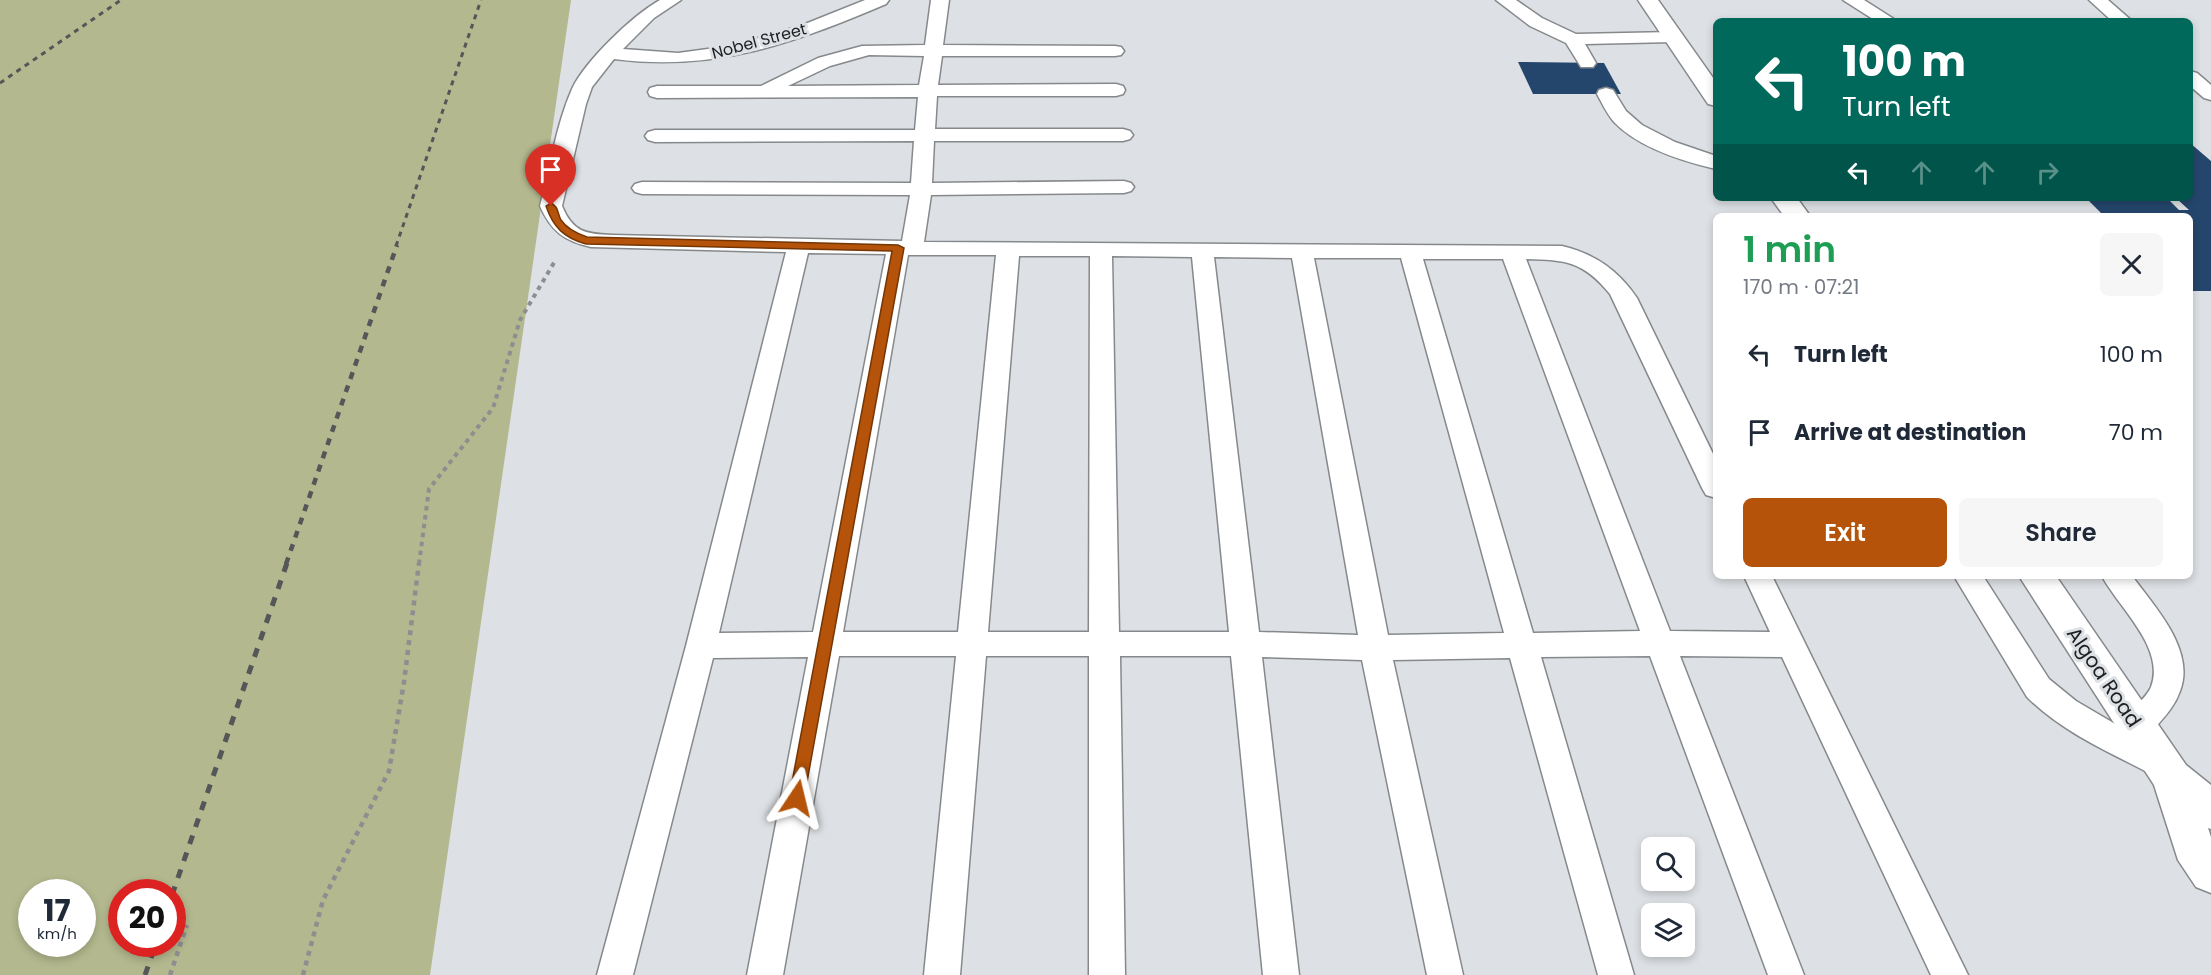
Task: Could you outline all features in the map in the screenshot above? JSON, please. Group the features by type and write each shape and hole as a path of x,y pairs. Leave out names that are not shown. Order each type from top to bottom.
{"street":[{"path":"1648,0 1713,95"},
{"name":"Algoa Road","path":"2039,579 2167,771 2193,846 2211,873"},
{"name":"Algoa Road","path":"2167,771 2211,810"}],"lane":[{"path":"672,0 648,14 609,53 583,86 576,104 551,206 557,223 570,235 586,240 612,243 905,248 1562,253 1585,260 1599,268 1612,280 1625,298 1713,482"},
{"name":"Nobel Street","path":"609,53 660,58 708,56 788,35 880,0"},
{"path":"765,975 826,644 905,248 921,189 928,90 940,0"},
{"path":"1505,0 1536,21 1573,39 1673,37"},
{"path":"1852,0 1883,18"},
{"path":"2098,0 2119,18"},
{"path":"1573,39 1587,63"},
{"path":"763,90 824,62 868,50 1115,51"},
{"path":"2193,79 2211,94"},
{"path":"657,92 1116,90"},
{"path":"1606,94 1623,120 1638,130 1658,142 1713,162"},
{"path":"656,136 1122,135"},
{"path":"642,188 1124,187"},
{"path":"615,975 701,646 799,246"},
{"path":"942,975 1008,249"},
{"path":"1101,250 1107,975"},
{"path":"1202,250 1281,975"},
{"path":"1302,251 1375,648 1445,975"},
{"path":"1410,252 1616,975"},
{"path":"1512,252 1786,975"},
{"path":"1759,579 1950,975"},
{"path":"1970,579 2038,688 2046,697 2073,716 2167,771"},
{"path":"2118,579 2164,645 2168,665 2166,689 2137,726"},
{"path":"701,646 1245,644 1375,648 1660,643 1792,645"}],"path":[{"path":"303,975 323,900 389,771 404,682 429,489 492,408 520,320 570,235"},
{"path":"170,975 187,925"}],"green space":[{"path":"0,0 571,0 430,975 0,975"}],"building":[{"path":"1518,62 1604,63 1621,94 1533,94"},
{"path":"2193,146 2211,161 2211,291 2193,291 2193,213 2101,213 2089,201 2170,201 2179,210 2189,210 2179,201 2193,201"}],"railway":[{"path":"0,83 121,0"},
{"path":"396,246 481,0"},
{"path":"286,564 397,245"},
{"path":"178,879 287,563"},
{"path":"145,975 151,957"}],"route":[{"path":"551,206 557,223 570,235 586,240 612,243 898,248 797,798"}]}
